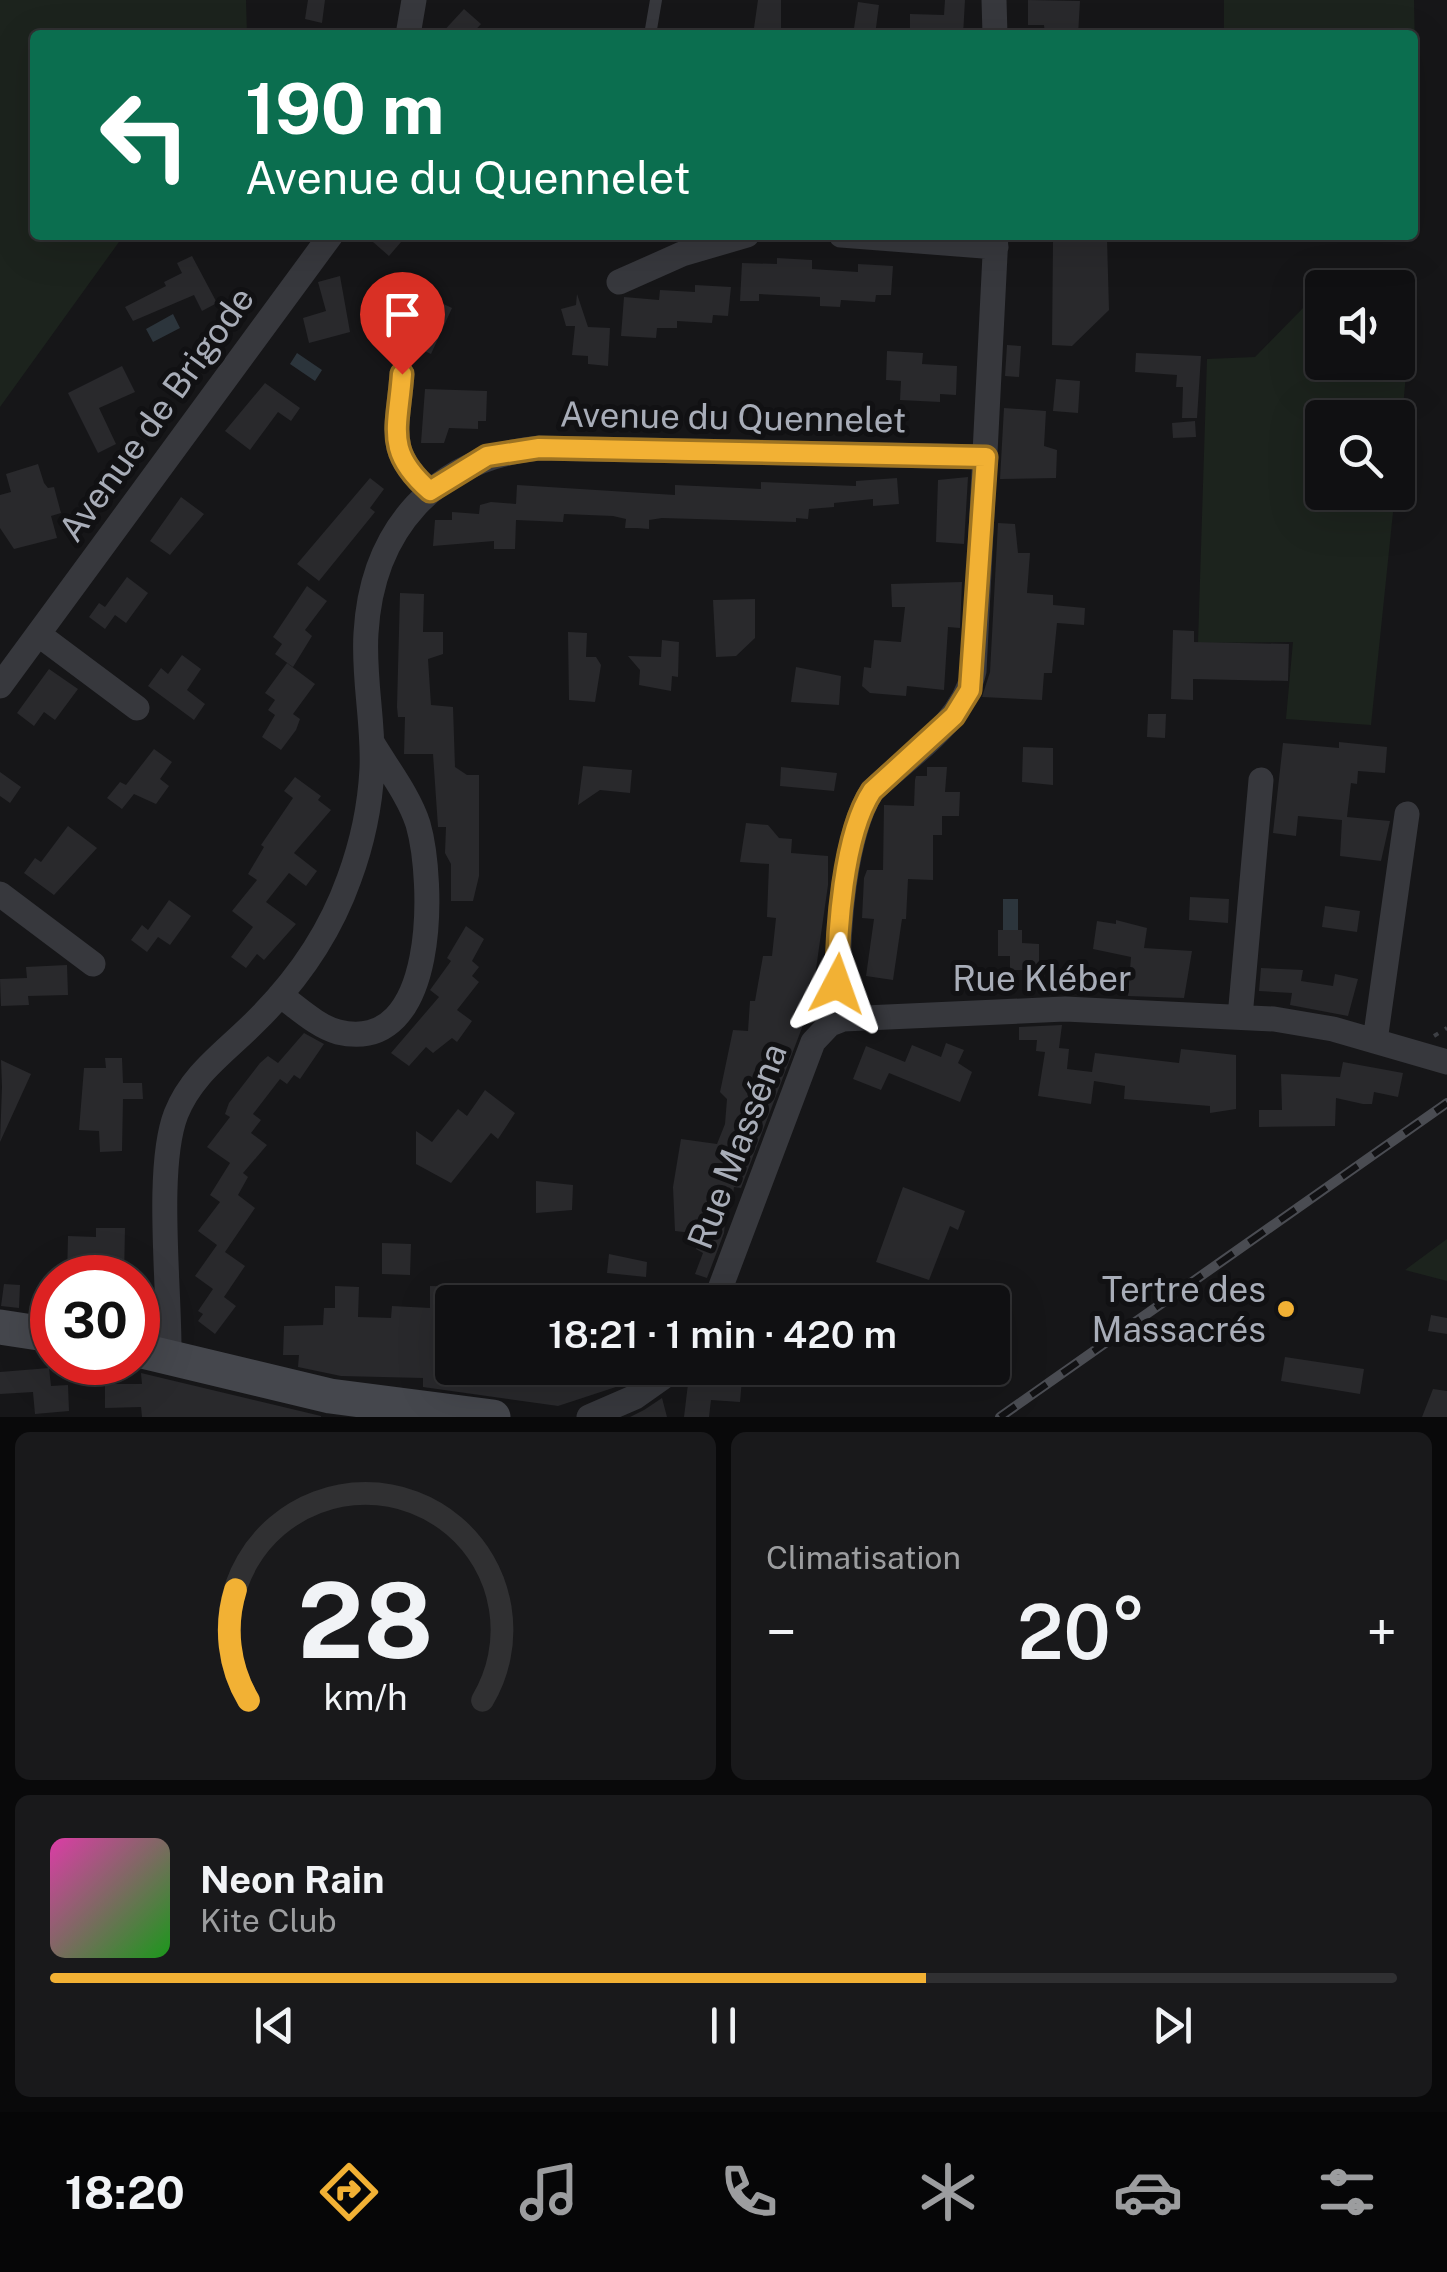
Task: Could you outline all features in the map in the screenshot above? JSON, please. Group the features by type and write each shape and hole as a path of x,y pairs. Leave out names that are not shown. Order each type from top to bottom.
{"street":[{"path":"409,30 414,0"},
{"path":"994,0 995,30"},
{"name":"Avenue de Brigode","path":"0,686 327,240"},
{"path":"619,282 682,254 730,240"},
{"path":"843,1019 837,966 852,844 862,805 872,791 954,716 970,690 996,241 970,240"},
{"path":"402,374 397,451 402,464 430,491"},
{"name":"Avenue du Quennelet","path":"160,1255 171,1130 188,1090 203,1069 280,995 318,946 348,884 369,803 372,744 366,659 372,591 397,530 430,491 487,456 539,448 986,457"},
{"path":"38,634 137,708"},
{"name":"Avenue du Quennelet","path":"280,995 327,1027 350,1033 390,1020 412,991 428,928 423,846 410,806 372,744"},
{"path":"1240,1017 1261,780"},
{"path":"1376,1041 1407,814"},
{"path":"0,894 93,964"},
{"name":"Rue Kléber","path":"843,1019 1066,1009 1240,1017 1302,1023 1447,1062"},
{"name":"Rue Masséna","path":"721,1285 813,1042 830,1024 843,1019"},
{"path":"0,1327 30,1332"},
{"path":"160,1354 355,1409 494,1417"},
{"path":"590,1417 652,1385"}],"lane":[{"path":"651,30 656,0"}],"shaded area":[{"path":"0,0 246,0 247,30 30,30 30,240 120,240 0,407"},
{"path":"1224,0 1414,0 1415,30 1224,30"},
{"path":"1303,308 1305,380 1405,380 1404,400 1305,400 1305,510 1393,510 1371,725 1286,719 1293,642 1198,643 1207,359 1255,357"},
{"path":"173,314 180,328 153,342 146,329"},
{"path":"297,353 322,370 315,381 290,364"},
{"path":"1003,899 1018,899 1018,930 1003,930"},
{"path":"1447,1239 1447,1281 1405,1270"}],"building":[{"path":"308,0 325,0 322,23 305,19"},
{"path":"758,0 781,0 781,30 754,30"},
{"path":"945,0 965,0 963,30 910,30 910,14 944,15"},
{"path":"1028,0 1080,1 1078,30 1044,30 1044,25 1028,25"},
{"path":"858,2 879,5 876,30 854,30"},
{"path":"464,9 481,24 476,30 445,30"},
{"path":"371,240 403,240 389,256"},
{"path":"1107,240 1109,310 1072,346 1052,345 1053,241"},
{"path":"192,256 217,303 202,311 194,295 133,321 125,307 166,286 164,282 182,273 177,263"},
{"path":"777,258 812,260 812,269 858,272 858,264 893,266 891,295 876,295 875,302 841,300 840,307 820,306 820,297 759,294 759,301 740,301 742,263 777,264"},
{"path":"340,276 350,332 309,343 303,318 326,311 318,282"},
{"path":"695,285 731,287 728,316 713,315 712,323 677,321 677,328 657,328 656,338 621,336 624,297 659,300 660,290 695,292"},
{"path":"577,294 588,327 610,328 608,366 588,364 588,356 572,355 575,326 566,326 561,309 576,305"},
{"path":"409,297 429,307 433,299 452,308 431,354 407,343 403,352 386,344"},
{"path":"1007,345 1021,346 1019,377 1005,376"},
{"path":"887,351 923,353 922,364 957,366 956,395 940,394 940,402 900,400 901,381 886,380"},
{"path":"1136,353 1201,356 1197,418 1182,418 1183,387 1176,387 1177,375 1135,372"},
{"path":"122,366 135,392 99,408 116,444 98,453 68,393"},
{"path":"1056,379 1080,381 1078,413 1053,411"},
{"path":"265,383 300,408 291,421 278,412 250,450 225,431"},
{"path":"425,389 487,391 486,421 478,421 478,429 449,428 444,443 421,443"},
{"path":"1004,408 1046,411 1044,446 1057,450 1056,478 1000,479"},
{"path":"1195,421 1196,437 1173,438 1172,423"},
{"path":"38,464 44,483 48,488 54,487 61,513 51,516 57,538 14,549 0,528 0,495 11,492 6,474"},
{"path":"968,477 964,544 936,542 938,480"},
{"path":"370,478 384,489 370,508 375,512 319,581 297,564"},
{"path":"897,478 899,504 873,506 873,499 834,503 834,507 809,509 808,519 796,518 796,522 662,518 649,520 649,529 625,528 626,519 613,516 564,514 563,522 516,520 515,549 494,549 494,541 433,546 435,520 452,520 452,512 479,514 480,505 491,502 516,504 517,485 675,495 675,485 761,489 761,482 856,486 856,481"},
{"path":"181,497 204,514 170,555 150,541"},
{"path":"998,523 1015,524 1018,553 1030,553 1027,593 1053,595 1053,605 1085,608 1084,625 1057,623 1052,673 1044,673 1042,700 982,697 990,672"},
{"path":"127,577 148,593 126,623 115,615 105,629 89,617 99,603 105,607"},
{"path":"962,582 960,628 948,627 944,690 907,686 906,696 870,693 862,686 864,667 871,668 874,640 901,642 905,607 892,607 891,584"},
{"path":"307,586 327,601 305,630 312,636 293,667 275,654 282,644 273,637"},
{"path":"400,593 424,594 423,632 443,632 443,654 428,659 431,705 453,707 455,767 467,775 479,775 479,876 473,901 451,901 451,864 445,853 446,827 438,827 433,754 404,754 405,717 398,717 397,707"},
{"path":"755,599 755,638 736,656 716,657 713,600"},
{"path":"1173,630 1194,631 1194,642 1289,644 1288,681 1193,679 1193,700 1171,699"},
{"path":"568,632 587,633 586,657 596,657 601,665 595,702 569,700"},
{"path":"662,640 679,642 678,677 672,676 671,691 639,685 640,670 628,656 661,657"},
{"path":"182,655 201,669 187,690 205,704 194,720 148,686 161,668 168,674"},
{"path":"287,663 315,684 293,714 300,719 281,750 262,737 275,715 268,710 275,700 265,693"},
{"path":"796,667 841,676 839,705 791,702"},
{"path":"49,669 78,689 55,720 44,712 34,726 17,713"},
{"path":"1148,714 1166,714 1165,738 1147,737"},
{"path":"1339,742 1387,747 1385,773 1358,771 1357,784 1351,783 1347,817 1390,821 1381,861 1340,856 1342,820 1298,816 1296,836 1273,833 1283,743 1339,748"},
{"path":"1023,747 1053,748 1053,785 1022,782"},
{"path":"154,749 172,762 160,779 169,786 156,804 134,794 122,809 107,798 120,782 126,785"},
{"path":"583,766 632,770 630,793 600,790 578,805"},
{"path":"781,767 837,773 834,791 780,786"},
{"path":"927,767 947,767 945,792 960,792 959,816 942,816 942,835 933,835 933,880 908,879 906,919 902,919 893,980 866,976 874,919 862,918 864,878 867,870 883,870 884,805 914,806 916,776 927,776"},
{"path":"0,772 21,787 10,803 0,796"},
{"path":"295,777 321,796 318,800 331,810 294,853 317,871 306,886 289,873 266,902 296,924 264,960 257,954 246,968 231,957 253,927 232,911 257,880 248,874 264,847 261,845 293,798 284,791"},
{"path":"746,823 768,825 779,838 792,839 791,853 828,856 828,885 811,1004 741,1188 734,1187 732,1204 727,1204 724,1233 707,1278 695,1274 703,1253 696,1249 702,1234 675,1231 673,1187 681,1139 717,1144 725,1124 727,1099 720,1092 733,1030 748,1031 750,1001 755,1001 763,956 772,956 776,918 767,917 769,864 740,862"},
{"path":"68,826 97,848 54,895 24,873 35,858 41,862"},
{"path":"1190,897 1229,899 1228,923 1189,920"},
{"path":"169,900 191,916 170,945 158,937 147,952 131,940 142,925 148,930"},
{"path":"1325,906 1360,911 1357,932 1322,927"},
{"path":"1116,920 1147,928 1144,948 1192,951 1184,998 1128,996 1131,957 1093,949 1097,921 1116,924"},
{"path":"466,926 484,939 472,961 479,967 472,976 479,982 457,1010 472,1021 457,1042 452,1038 433,1053 426,1047 409,1066 391,1053 439,997 430,990 451,961 447,958"},
{"path":"998,930 1022,930 1022,943 1039,944 1039,970 1010,970 1010,956 998,956"},
{"path":"67,965 68,995 28,996 29,1005 1,1006 0,979 27,978 26,967"},
{"path":"1261,968 1303,970 1301,981 1333,986 1335,974 1358,979 1348,1016 1290,1005 1292,993 1259,991"},
{"path":"1054,976 1077,978 1075,993 1052,993"},
{"path":"1062,1025 1059,1048 1069,1049 1067,1069 1092,1072 1095,1053 1179,1063 1181,1049 1236,1055 1236,1109 1210,1113 1210,1106 1124,1099 1125,1086 1094,1081 1091,1104 1038,1096 1045,1052 1036,1051 1037,1040 1019,1040 1019,1027"},
{"path":"304,1033 324,1044 300,1079 294,1075 287,1084 280,1079 253,1114 261,1120 251,1133 267,1145 243,1173 248,1177 238,1195 255,1208 225,1252 245,1266 224,1297 236,1306 215,1334 198,1321 203,1314 198,1311 213,1289 195,1276 217,1245 198,1231 220,1202 210,1195 230,1163 207,1147 230,1117 225,1114 229,1103 260,1063 268,1056 278,1063"},
{"path":"946,1043 964,1050 958,1063 972,1072 960,1102 889,1073 881,1090 853,1079 866,1046 905,1062 912,1045 941,1057"},
{"path":"105,1058 122,1058 123,1083 142,1083 143,1099 123,1099 122,1151 100,1152 99,1131 79,1130 84,1068 106,1068"},
{"path":"1,1060 31,1074 0,1142 2,1087"},
{"path":"1343,1062 1403,1073 1398,1097 1374,1092 1372,1104 1336,1098 1335,1126 1259,1127 1259,1110 1282,1110 1281,1074 1340,1077"},
{"path":"485,1090 515,1113 498,1139 491,1133 451,1183 416,1164 416,1131 432,1142 458,1109 467,1116"},
{"path":"536,1181 573,1185 572,1210 536,1213"},
{"path":"903,1187 965,1211 958,1230 950,1226 929,1280 876,1262"},
{"path":"96,1228 125,1228 124,1255 68,1255 68,1236 96,1237"},
{"path":"382,1243 411,1244 410,1275 382,1274"},
{"path":"609,1254 647,1262 646,1277 607,1273"},
{"path":"4,1284 20,1285 19,1308 1,1306"},
{"path":"335,1286 359,1287 358,1317 391,1318 392,1306 430,1308 430,1286 435,1286 435,1385 622,1385 558,1406 423,1387 423,1378 341,1376 298,1367 299,1355 283,1355 284,1326 323,1325 324,1308 335,1308"},
{"path":"1431,1315 1447,1318 1447,1334 1428,1331"},
{"path":"1285,1357 1364,1369 1360,1394 1281,1381"},
{"path":"30,1370 30,1385 68,1385 69,1411 35,1414 33,1392 0,1394 0,1372"},
{"path":"160,1378 321,1417 142,1417 141,1407 105,1408 105,1385 160,1385"},
{"path":"688,1385 742,1385 740,1402 711,1400 709,1417 684,1417"},
{"path":"1433,1389 1447,1391 1447,1417 1422,1417"},
{"path":"662,1398 667,1417 630,1417 644,1410"}],"railway":[{"path":"1000,1417 1447,1103"}],"place":[{"name":"Tertre des Massacrés","path":"1286,1309"}],"route":[{"path":"402,374 397,451 402,464 430,491 442,480 487,456 539,448 986,457 970,690 954,716 872,791 862,805 852,844 837,984"}]}
